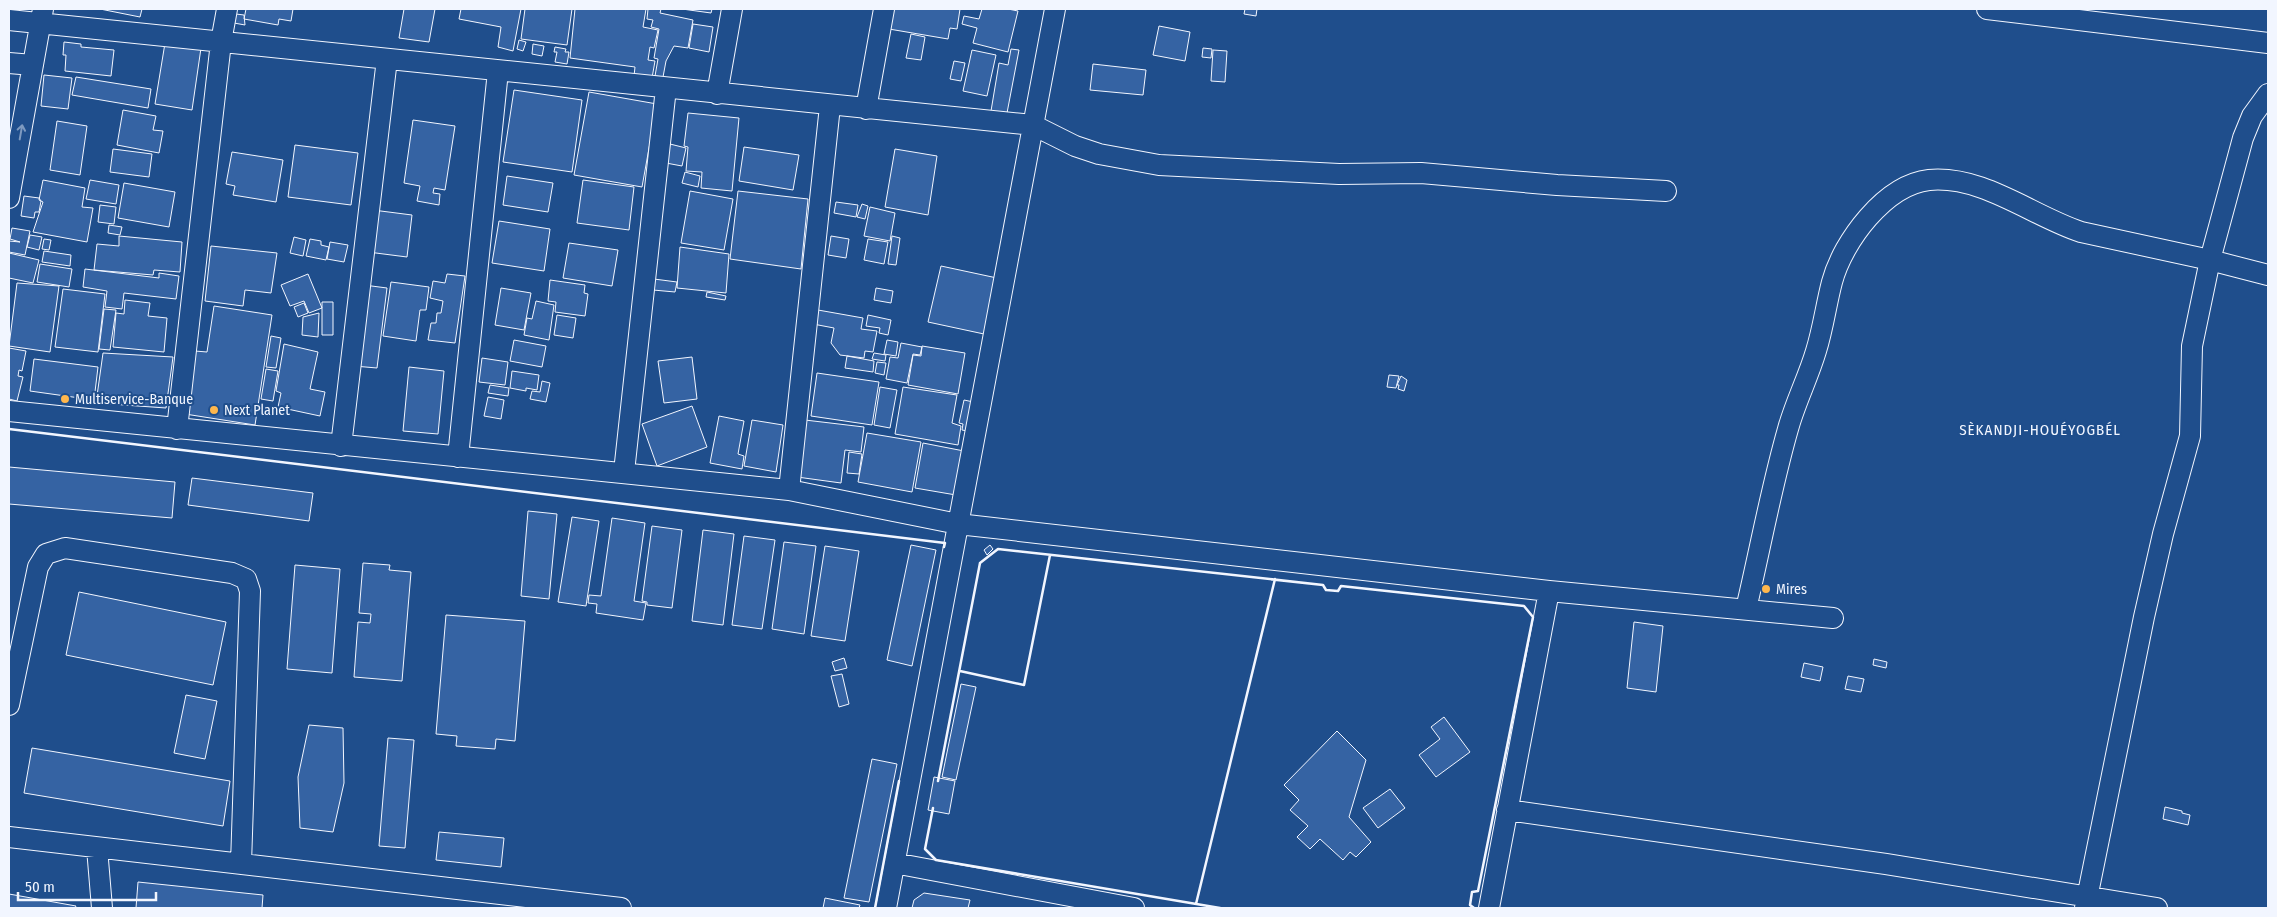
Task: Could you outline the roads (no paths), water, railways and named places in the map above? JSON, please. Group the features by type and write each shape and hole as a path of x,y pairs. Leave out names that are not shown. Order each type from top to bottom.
{"street":[{"path":"177,429 221,42 227,9"},
{"path":"717,94 732,9"},
{"path":"866,109 884,9"},
{"path":"886,908 1054,9"},
{"path":"1987,9 2268,43"},
{"path":"9,198 42,16"},
{"path":"11,21 42,16 221,42 830,106 1032,125 1075,146 1108,156 1159,165 1338,174 1421,173 1557,185 1666,191"},
{"path":"341,446 387,59"},
{"path":"9,63 33,65"},
{"path":"458,458 498,71"},
{"path":"624,472 666,88"},
{"path":"2086,903 2161,544 2190,436 2192,346 2210,260 2243,138 2252,116 2268,94"},
{"path":"789,490 830,106"},
{"path":"1746,610 1788,429 1816,351 1832,280 1855,236 1886,199 1916,182 1943,180 1990,191 2026,206 2061,226 2081,232 2210,260 2268,275"},
{"path":"9,411 458,458 624,472 789,490 958,524 1549,591 1833,618"},
{"path":"9,705 38,567 46,554 64,548 232,573 246,579 250,591 241,864"},
{"path":"1489,908 1549,591"},
{"path":"1507,810 1886,864 2086,903 2157,908"},
{"path":"9,837 621,908"},
{"path":"96,848 102,908"},
{"path":"894,863 1134,908"}],"place":[{"name":"Multiservice-Banque","path":"65,399"},
{"name":"Next Planet","path":"214,410"},
{"name":"Mires","path":"1766,589"}],"district":[{"name":"SÈKANDJI-HOUÉYOGBÉL","path":"2040,430"}]}
